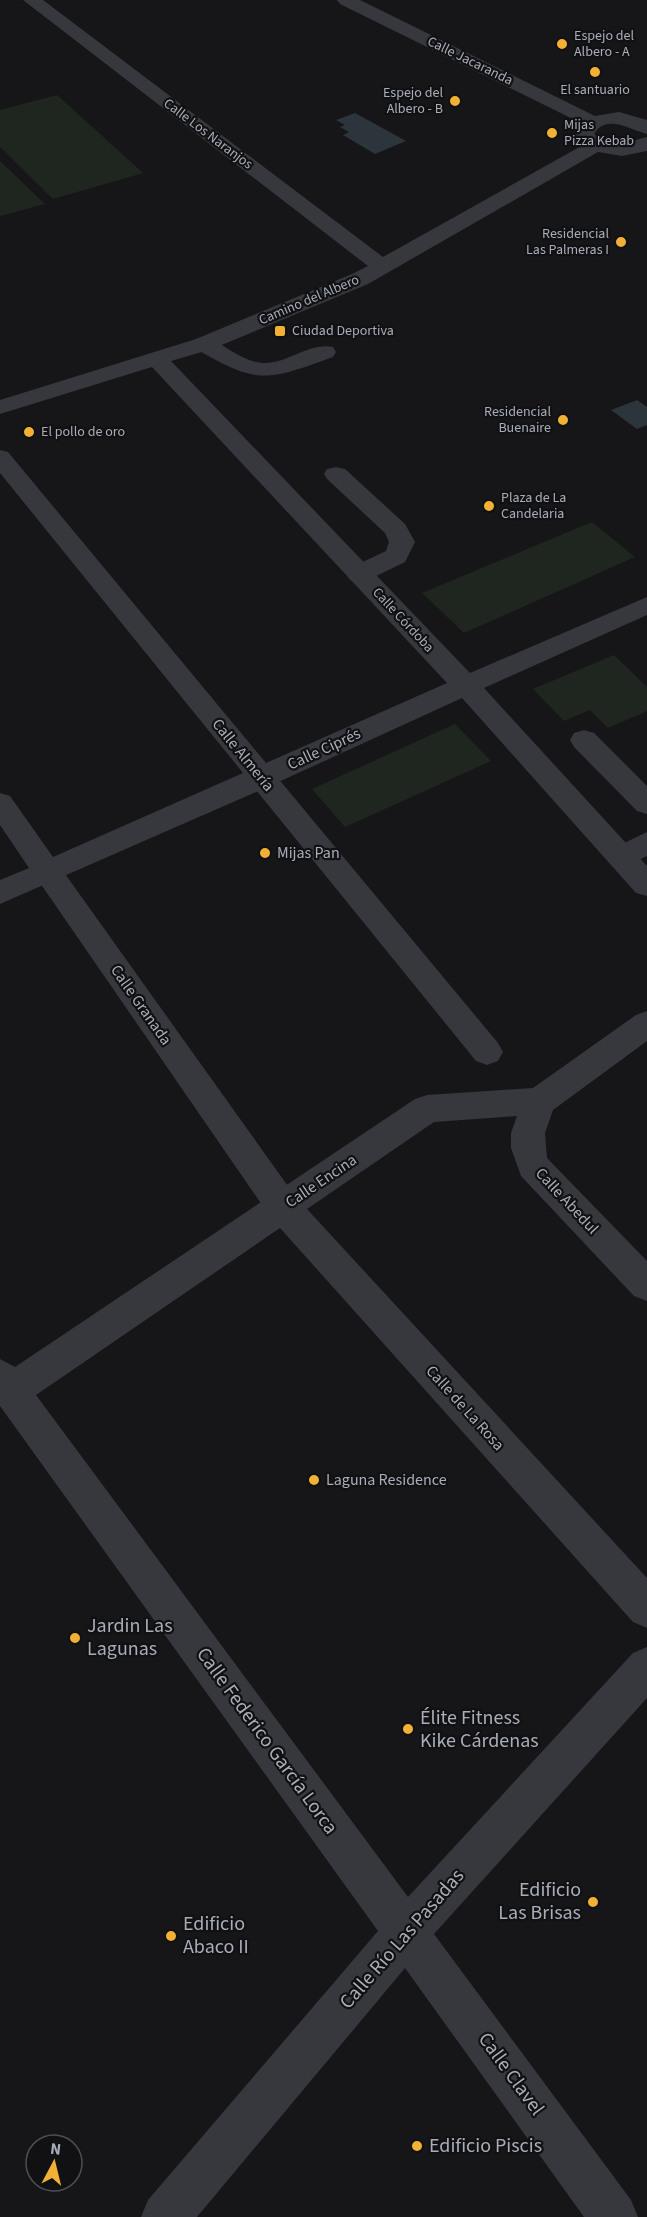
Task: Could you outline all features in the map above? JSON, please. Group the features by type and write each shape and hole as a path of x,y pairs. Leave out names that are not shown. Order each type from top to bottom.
{"street":[{"name":"Calle Los Naranjos","path":"32,0 383,267"},
{"name":"Calle Jacaranda","path":"346,0 593,122"},
{"path":"644,123 619,118 593,122 585,128 584,134 587,139 597,145 624,150 644,147"},
{"name":"Camino del Albero","path":"0,407 204,344 383,267 597,145"},
{"path":"204,344 241,366 256,372 273,371 325,352"},
{"name":"Calle Córdoba","path":"156,359 465,685 634,850 647,885"},
{"name":"Calle Almería","path":"0,457 487,1052"},
{"path":"336,474 396,529 402,542 396,556 359,574"},
{"name":"Calle Ciprés","path":"0,893 647,605"},
{"path":"584,740 647,804"},
{"name":"Calle Granada","path":"0,803 283,1207"},
{"path":"540,1101 647,1024"},
{"name":"Calle Encina","path":"4,1388 283,1207 427,1109 540,1101"},
{"name":"Calle Abedul","path":"540,1101 525,1145 533,1166 647,1285"},
{"name":"Calle de La Rosa","path":"283,1207 647,1608"},
{"name":"Calle Federico García Lorca","path":"4,1388 407,1931"},
{"name":"Calle Río Las Pasadas","path":"165,2217 407,1931 647,1667"},
{"name":"Calle Clavel","path":"407,1931 614,2217"}],"shaded area":[{"path":"57,95 143,173 53,199 0,147 0,110"},
{"path":"355,113 406,141 375,154 343,135 349,132 340,127 345,125 336,120"},
{"path":"0,161 45,204 0,216"},
{"path":"637,400 647,407 647,425 637,429 611,410"},
{"path":"592,522 635,557 464,633 422,593"},
{"path":"614,655 647,687 647,711 608,728 590,710 564,721 533,689"},
{"path":"455,724 491,761 345,827 312,789"}],"place":[{"name":"Espejo del Albero - A","path":"562,44"},
{"name":"El santuario","path":"595,72"},
{"name":"Espejo del Albero - B","path":"455,101"},
{"name":"Mijas Pizza Kebab","path":"552,133"},
{"name":"Residencial Las Palmeras I","path":"621,242"},
{"name":"Ciudad Deportiva","path":"280,331"},
{"name":"Residencial Buenaire","path":"563,420"},
{"name":"El pollo de oro","path":"29,432"},
{"name":"Plaza de La Candelaria","path":"489,506"},
{"name":"Mijas Pan","path":"265,853"},
{"name":"Laguna Residence","path":"314,1480"},
{"name":"Jardin Las Lagunas","path":"75,1638"},
{"name":"Élite Fitness Kike Cárdenas","path":"408,1729"},
{"name":"Edificio Las Brisas","path":"593,1902"},
{"name":"Edificio Abaco II","path":"171,1936"},
{"name":"Edificio Piscis","path":"417,2146"}]}
